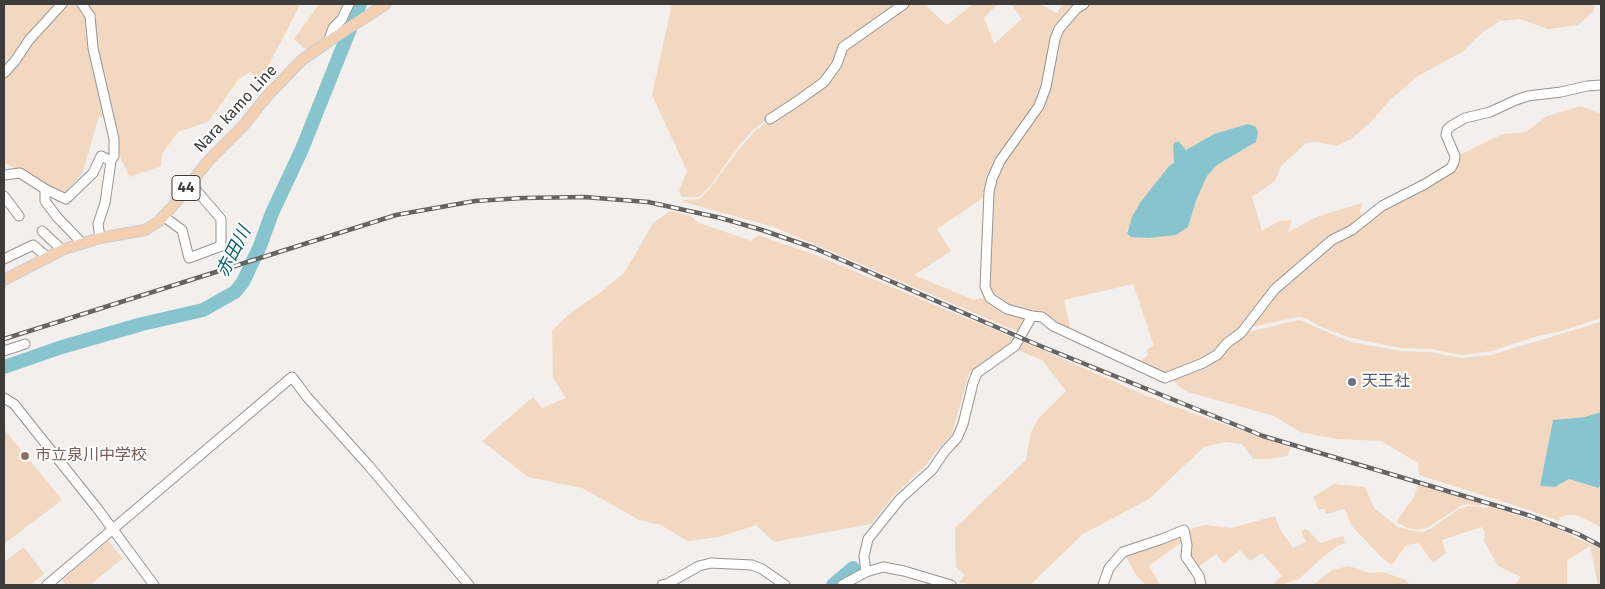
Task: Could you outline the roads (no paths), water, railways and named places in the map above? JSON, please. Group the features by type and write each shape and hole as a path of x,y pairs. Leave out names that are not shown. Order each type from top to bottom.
{"main road":[{"name":"Nara kamo Line","path":"4,280 62,250 100,238 145,230 163,216 209,160 243,126 268,95 302,60 386,4"}],"street":[{"path":"4,73 15,61 29,40 62,4"},
{"path":"82,4 90,16 94,57 114,139 114,156 111,161 106,203 98,224 100,238"},
{"path":"330,40 333,28 342,19 349,4"},
{"path":"770,119 824,82 837,64 843,47 904,4"},
{"path":"1078,6 1057,34 1046,87 1039,106 996,167 989,192 985,273 986,292 990,298 1001,306 1032,316 1042,317 1052,326 1165,378 1182,373 1217,355 1227,343 1241,333 1275,288 1332,240 1352,230 1382,206 1451,168 1455,156 1446,135 1447,130 1451,126 1465,118 1490,112 1528,96 1601,85"},
{"path":"4,175 20,173 66,200 93,173 101,156 111,161"},
{"path":"163,216 182,230 189,258 221,246 221,219 190,183"},
{"path":"45,189 45,201 57,217 82,243"},
{"path":"4,196 19,216"},
{"path":"42,231 62,250"},
{"path":"4,259 33,245 48,258"},
{"path":"866,572 864,556 868,539 900,498 932,470 958,438 977,373 1015,346 1032,316"},
{"path":"4,351 25,344"},
{"path":"47,585 292,377 307,397 369,466 469,585"},
{"path":"4,398 14,404 113,529 154,585"},
{"path":"1103,585 1109,568 1123,552 1184,530 1186,557 1199,576 1201,585"},
{"path":"662,585 699,566 711,563 752,565 762,569 785,585"},
{"path":"842,585 879,567 888,567 952,585"}],"water":[{"path":"1248,124 1256,127 1258,133 1256,142 1217,165 1207,176 1196,201 1188,227 1176,235 1148,238 1131,237 1127,234 1132,217 1140,203 1169,166 1174,163 1173,145 1175,142 1179,142 1186,150 1214,134"},
{"path":"1601,412 1601,485 1598,488 1569,479 1555,487 1540,486 1553,420 1585,417"}],"waterway":[{"name":"赤田川","path":"4,367 62,347 142,324 203,310 235,292 243,282 260,246 272,213 302,149 360,4"},
{"path":"833,585 853,568"}],"railway":[{"path":"4,339 396,215 475,201 523,198 584,197 648,202 721,218 814,248 1033,343 1263,436 1531,516 1578,534 1601,546"}],"place":[{"name":"天王社","path":"1352,382"},
{"name":"市立泉川中学校","path":"25,456"}]}
